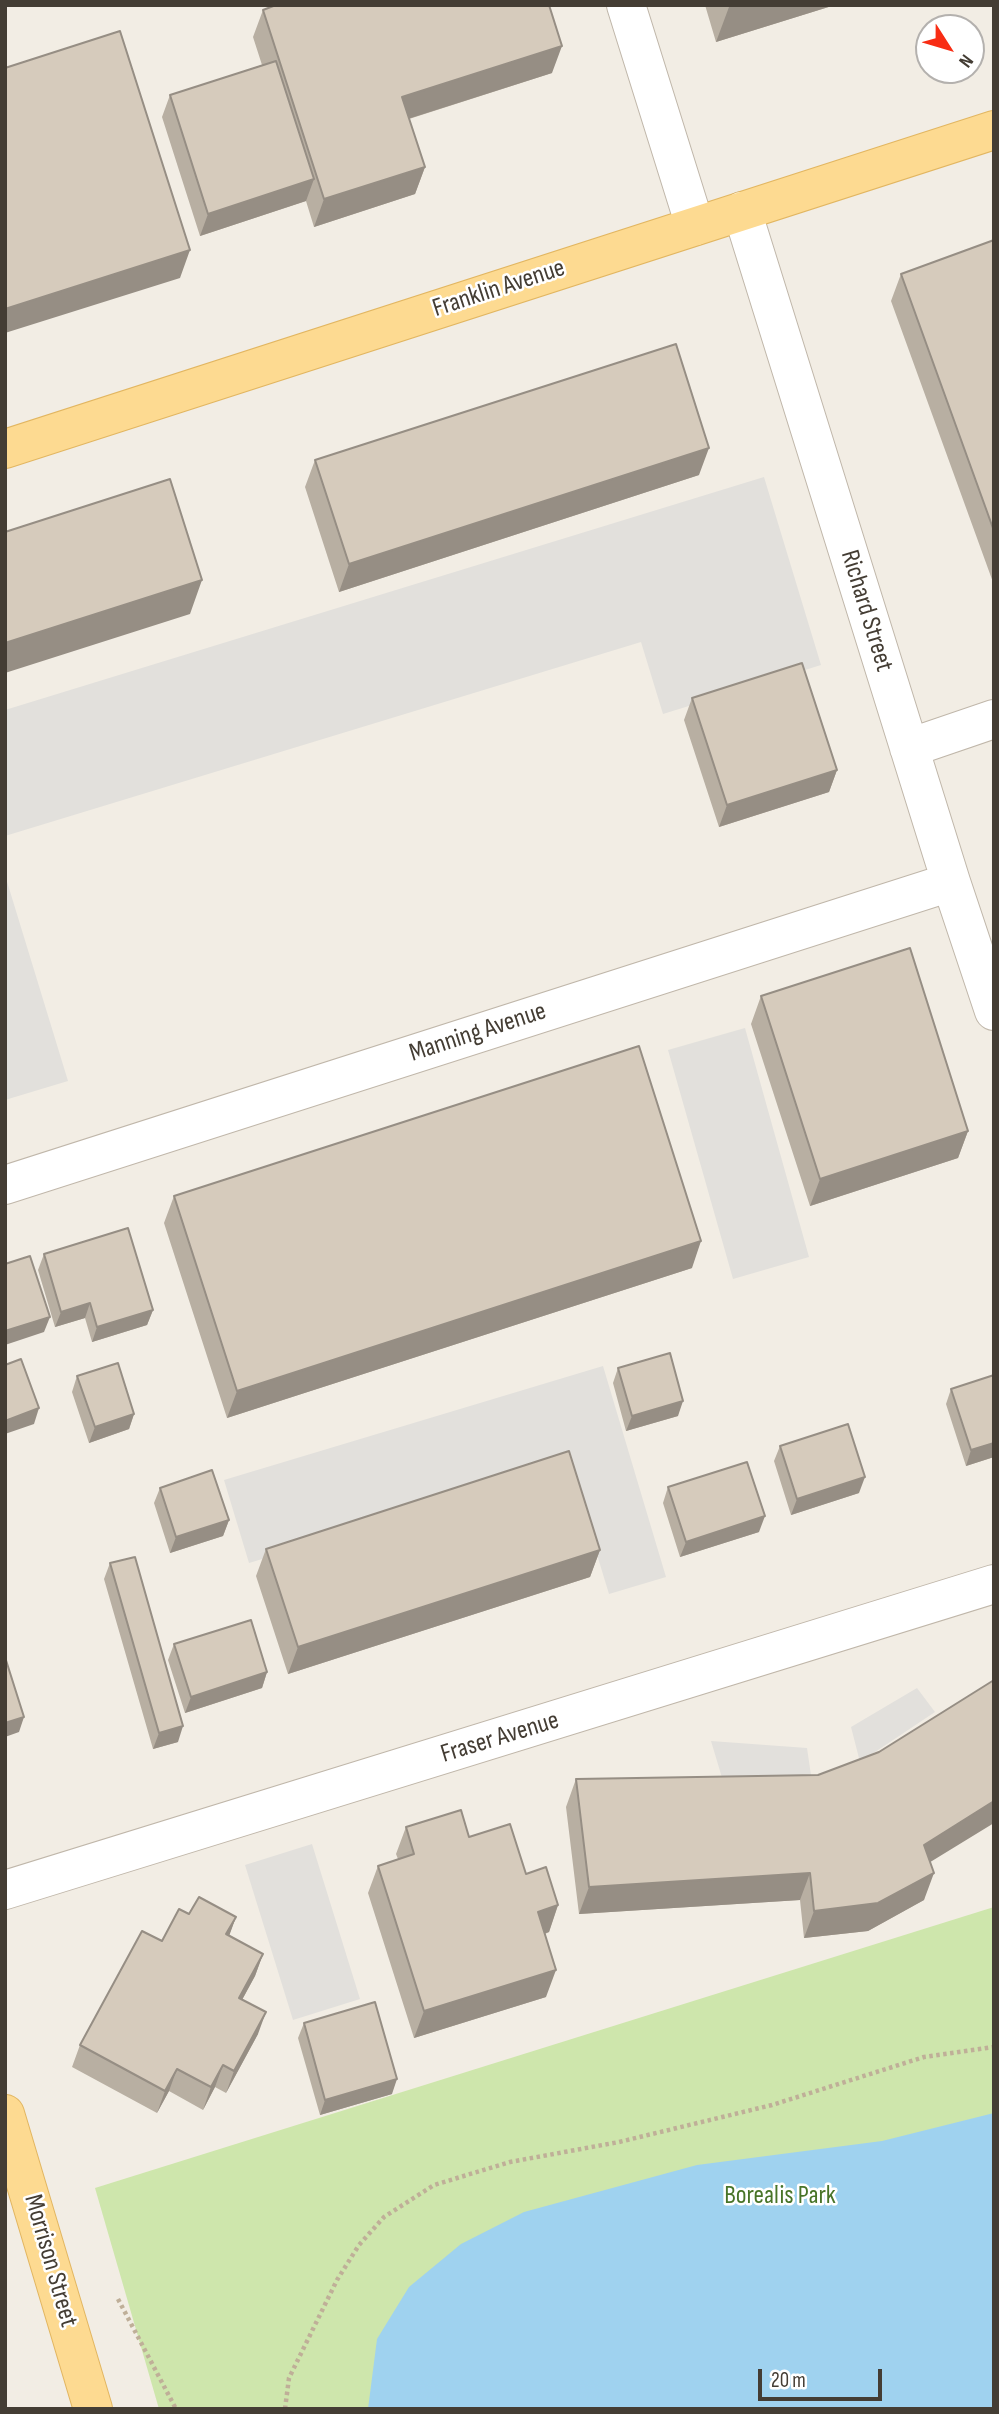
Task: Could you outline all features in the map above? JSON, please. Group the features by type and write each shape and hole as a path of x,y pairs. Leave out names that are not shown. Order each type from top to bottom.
{"main road":[{"name":"Franklin Avenue","path":"5,449 994,130"},
{"name":"Morrison Street","path":"5,2114 93,2409"}],"street":[{"path":"626,5 695,226"},
{"name":"Richard Street","path":"742,211 951,882 994,1011"},
{"path":"909,748 994,719"},
{"name":"Manning Avenue","path":"5,1185 951,882"},
{"name":"Fraser Avenue","path":"5,1890 994,1584"}],"path":[{"path":"285,2409 289,2378 337,2280 359,2245 384,2217 433,2185 510,2162 619,2142 772,2105 924,2057 994,2046"},
{"path":"118,2299 176,2409"}],"green space":[{"name":"Borealis Park","path":"994,1907 994,2409 159,2409 95,2188"}],"shaded area":[{"path":"764,477 821,665 663,714 641,642 5,836 5,710"},
{"path":"5,875 68,1081 5,1100"},
{"path":"745,1028 809,1257 733,1279 668,1050"},
{"path":"603,1366 666,1577 609,1594 570,1466 249,1563 224,1480"},
{"path":"917,1688 935,1712 860,1762 851,1727"},
{"path":"711,1741 807,1748 812,1782 723,1781"},
{"path":"312,1844 360,1999 293,2020 245,1865"}],"water":[{"path":"994,2113 994,2409 368,2409 377,2339 409,2287 461,2244 524,2212 697,2165 882,2141"}],"building":[{"path":"276,5 549,5 562,46 402,97 425,167 324,199 263,10"},
{"path":"120,31 190,250 5,309 5,68"},
{"path":"276,61 314,179 208,214 170,95"},
{"path":"994,240 994,531 901,274"},
{"path":"676,344 709,448 349,564 315,460"},
{"path":"170,479 202,580 5,643 5,532"},
{"path":"802,663 837,770 727,805 692,698"},
{"path":"910,948 968,1131 820,1179 761,996"},
{"path":"639,1046 701,1241 237,1391 174,1196"},
{"path":"128,1228 153,1310 97,1327 90,1303 61,1312 44,1254"},
{"path":"30,1256 50,1317 5,1331 5,1264"},
{"path":"670,1353 683,1401 632,1416 618,1368"},
{"path":"21,1359 39,1408 5,1421 5,1365"},
{"path":"118,1363 134,1414 95,1427 77,1376"},
{"path":"994,1375 994,1443 971,1450 951,1389"},
{"path":"848,1424 865,1477 797,1499 780,1446"},
{"path":"569,1451 600,1550 298,1647 266,1549"},
{"path":"747,1462 765,1516 686,1542 668,1487"},
{"path":"212,1470 229,1520 176,1537 160,1488"},
{"path":"135,1557 183,1726 159,1733 110,1563"},
{"path":"251,1620 267,1672 191,1697 174,1644"},
{"path":"5,1657 24,1717 5,1723"},
{"path":"994,1680 994,1801 924,1845 934,1873 878,1903 814,1911 810,1873 589,1887 576,1779 818,1775 879,1752"},
{"path":"461,1810 469,1837 510,1824 526,1874 546,1867 558,1905 538,1912 556,1970 424,2011 378,1866 414,1854 406,1827"},
{"path":"199,1897 236,1917 226,1934 263,1954 239,1998 266,2012 234,2071 223,2065 211,2087 177,2069 165,2091 80,2045 142,1931 162,1941 179,1909 189,1914"},
{"path":"375,2002 397,2079 325,2100 304,2023"}]}
